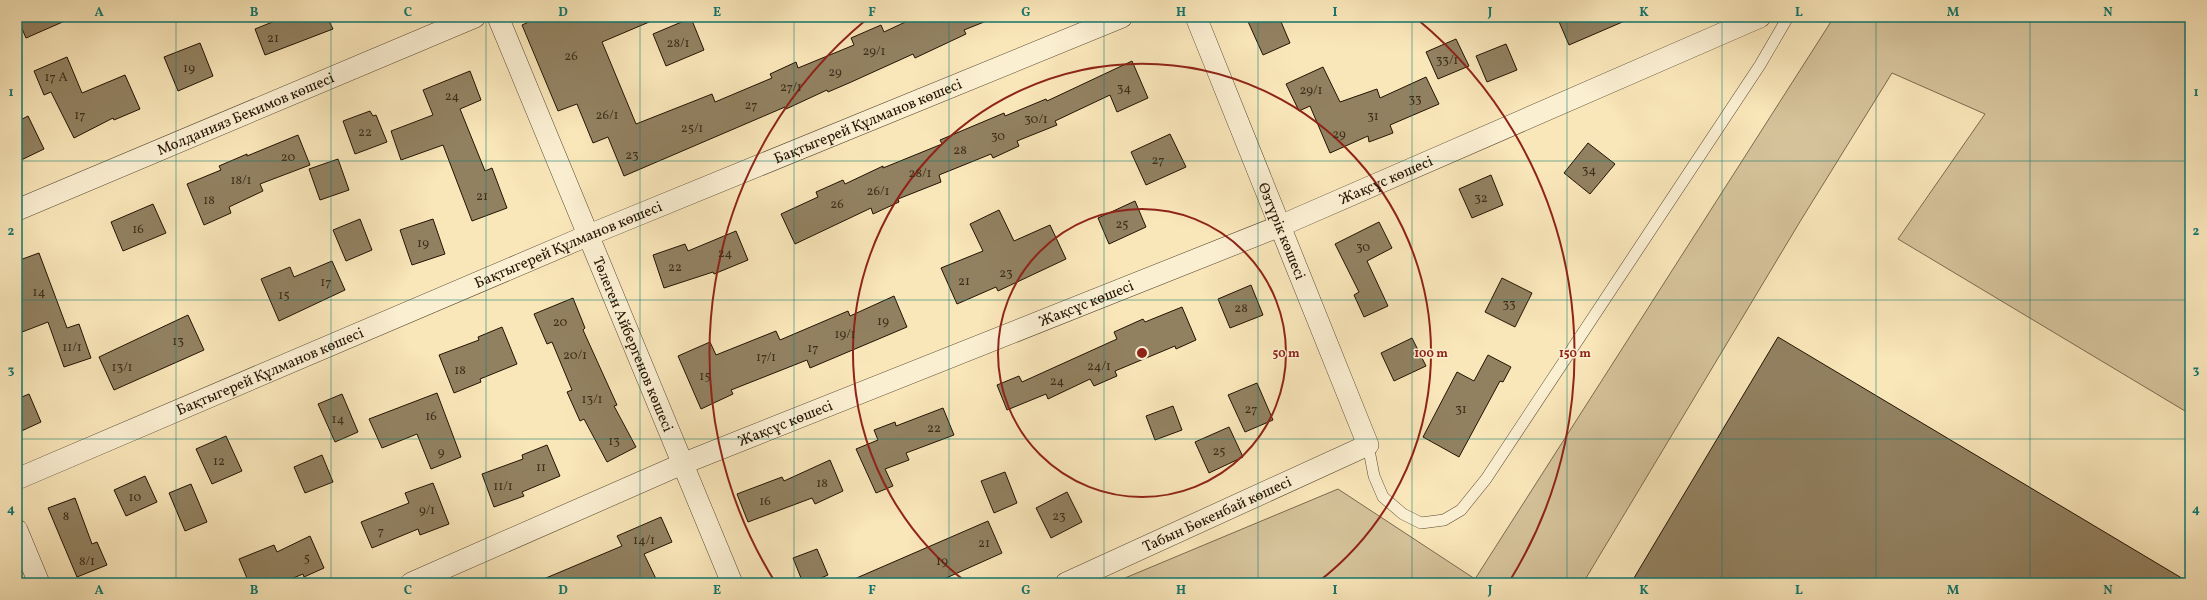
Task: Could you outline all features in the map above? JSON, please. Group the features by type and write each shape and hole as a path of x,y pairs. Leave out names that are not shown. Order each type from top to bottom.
{"street":[{"name":"Молданияз Бекимов көшесі","path":"17,210 475,17"},
{"name":"Төлеген Айбергенов көшесі","path":"498,17 732,583"},
{"name":"Бақтыгерей Құлманов көшесі","path":"17,479 589,235 1122,17"},
{"name":"Өзтүрік көшесі","path":"1196,17 1368,445"},
{"name":"Жақсұс көшесі","path":"410,583 682,464 1280,226 1760,17"},
{"name":"Табын Бөкенбай көшесі","path":"1066,583 1368,445"},
{"path":"17,530 39,583"}],"lane":[{"path":"1368,445 1374,476 1383,498 1403,514 1421,523 1444,520 1461,510 1486,479 1521,427 1756,72 1788,17"}],"shaded area":[{"path":"1834,17 2190,17 2190,414 1898,239 1985,114 1892,73 1801,220 1583,583 1113,583 1338,489 1475,579"}],"building":[{"path":"17,17 74,17 26,38"},
{"path":"285,17 327,17 333,29 265,55 255,29"},
{"path":"540,17 661,17 602,42 636,124 712,94 715,102 772,78 770,74 796,62 798,68 854,45 851,38 881,25 884,32 916,17 994,18 964,30 966,34 915,58 913,54 828,92 827,90 786,109 785,107 624,176 608,137 593,143 577,104 558,111 522,25"},
{"path":"1246,17 1279,17 1290,43 1263,55"},
{"path":"1557,17 1634,17 1569,45"},
{"path":"691,18 704,50 666,66 653,34"},
{"path":"1456,39 1469,66 1438,79 1426,52"},
{"path":"200,43 213,76 178,91 164,57"},
{"path":"1506,44 1517,70 1487,82 1476,56"},
{"path":"67,57 82,93 125,75 140,109 114,120 113,118 74,138 51,92 44,95 34,71"},
{"path":"1132,61 1148,98 1117,112 1110,95 1055,121 1057,125 1017,141 1019,146 993,158 991,154 939,175 941,182 898,199 899,202 873,214 871,208 795,244 781,214 818,197 816,192 843,180 845,184 883,166 883,168 942,144 940,140 1004,113 1005,116 1046,99 1047,101"},
{"path":"1323,67 1340,102 1377,89 1380,98 1426,77 1439,104 1390,125 1393,133 1369,142 1368,136 1330,153 1310,106 1299,111 1286,84"},
{"path":"470,71 481,100 460,109 485,171 492,168 507,208 472,221 443,145 401,160 391,131 433,115 423,90"},
{"path":"370,111 373,116 376,115 387,142 355,154 343,121"},
{"path":"28,116 44,149 17,162 17,122"},
{"path":"1170,134 1186,167 1146,185 1131,152"},
{"path":"298,135 310,165 260,184 263,191 229,207 231,213 204,225 187,184 221,170 219,166"},
{"path":"1588,143 1615,164 1590,194 1564,173"},
{"path":"338,159 349,190 320,200 309,169"},
{"path":"1491,175 1503,205 1472,218 1459,189"},
{"path":"1135,201 1146,227 1109,244 1098,218"},
{"path":"153,204 166,233 123,251 111,222"},
{"path":"999,210 1014,241 1050,225 1066,259 998,291 996,287 957,304 941,268 983,251 970,224"},
{"path":"360,219 372,250 346,261 333,230"},
{"path":"433,219 445,254 412,265 400,230"},
{"path":"1379,222 1392,248 1367,261 1388,306 1364,317 1354,295 1359,292 1335,244"},
{"path":"736,231 748,260 714,274 713,272 664,288 653,255 685,244 688,251"},
{"path":"39,253 67,328 79,324 91,358 64,367 48,322 17,334 17,261"},
{"path":"332,261 345,290 279,321 261,279 290,267 294,277"},
{"path":"1502,278 1532,293 1515,327 1485,312"},
{"path":"1251,285 1263,315 1230,328 1218,299"},
{"path":"894,296 907,327 810,368 807,360 731,390 733,394 701,409 678,356 710,342 716,355 776,331 780,340 848,311 850,316"},
{"path":"573,298 585,328 583,330 617,405 614,406 636,447 607,462 584,419 580,421 567,392 572,390 552,342 547,344 534,314"},
{"path":"1182,307 1196,340 1176,349 1175,346 1115,371 1117,376 1094,386 1090,379 1048,399 1046,394 1007,410 997,385 1019,376 1022,382 1117,339 1114,332 1143,319 1145,322"},
{"path":"188,315 204,350 114,390 99,357"},
{"path":"502,327 517,364 480,379 481,382 454,393 439,355 479,340 478,337"},
{"path":"1778,337 2190,583 1631,583"},
{"path":"1412,338 1426,366 1394,381 1381,353"},
{"path":"1488,355 1511,367 1503,382 1500,381 1459,457 1423,437 1457,372 1474,381"},
{"path":"1257,383 1273,420 1245,432 1228,395"},
{"path":"437,393 461,457 431,469 417,434 382,448 369,419"},
{"path":"29,394 41,422 17,433 17,399"},
{"path":"342,394 358,432 335,442 318,404"},
{"path":"1173,406 1182,430 1155,440 1146,416"},
{"path":"943,408 954,435 906,453 909,460 885,469 893,486 876,493 856,449 878,440 874,430 895,422 896,426"},
{"path":"1229,427 1243,457 1209,473 1195,442"},
{"path":"226,436 242,471 212,484 196,449"},
{"path":"547,445 560,476 522,492 524,496 494,507 482,474 523,459 522,455"},
{"path":"322,455 333,482 305,493 294,467"},
{"path":"830,460 843,491 815,504 812,498 748,522 737,494 782,477 784,481"},
{"path":"1005,472 1017,503 994,513 981,481"},
{"path":"145,476 157,502 126,516 114,490"},
{"path":"433,483 449,524 420,535 418,529 372,548 361,522 409,503 405,493"},
{"path":"191,484 207,522 185,531 169,493"},
{"path":"1067,492 1082,522 1051,538 1036,508"},
{"path":"75,498 92,544 97,542 107,565 77,577 48,508"},
{"path":"661,517 672,542 644,554 658,583 534,583 622,546 617,536"},
{"path":"988,521 1002,553 935,583 845,583"},
{"path":"310,536 324,568 304,577 303,574 281,583 249,583 239,559 274,545 277,552"},
{"path":"817,549 828,575 809,583 803,583 793,558"}]}
